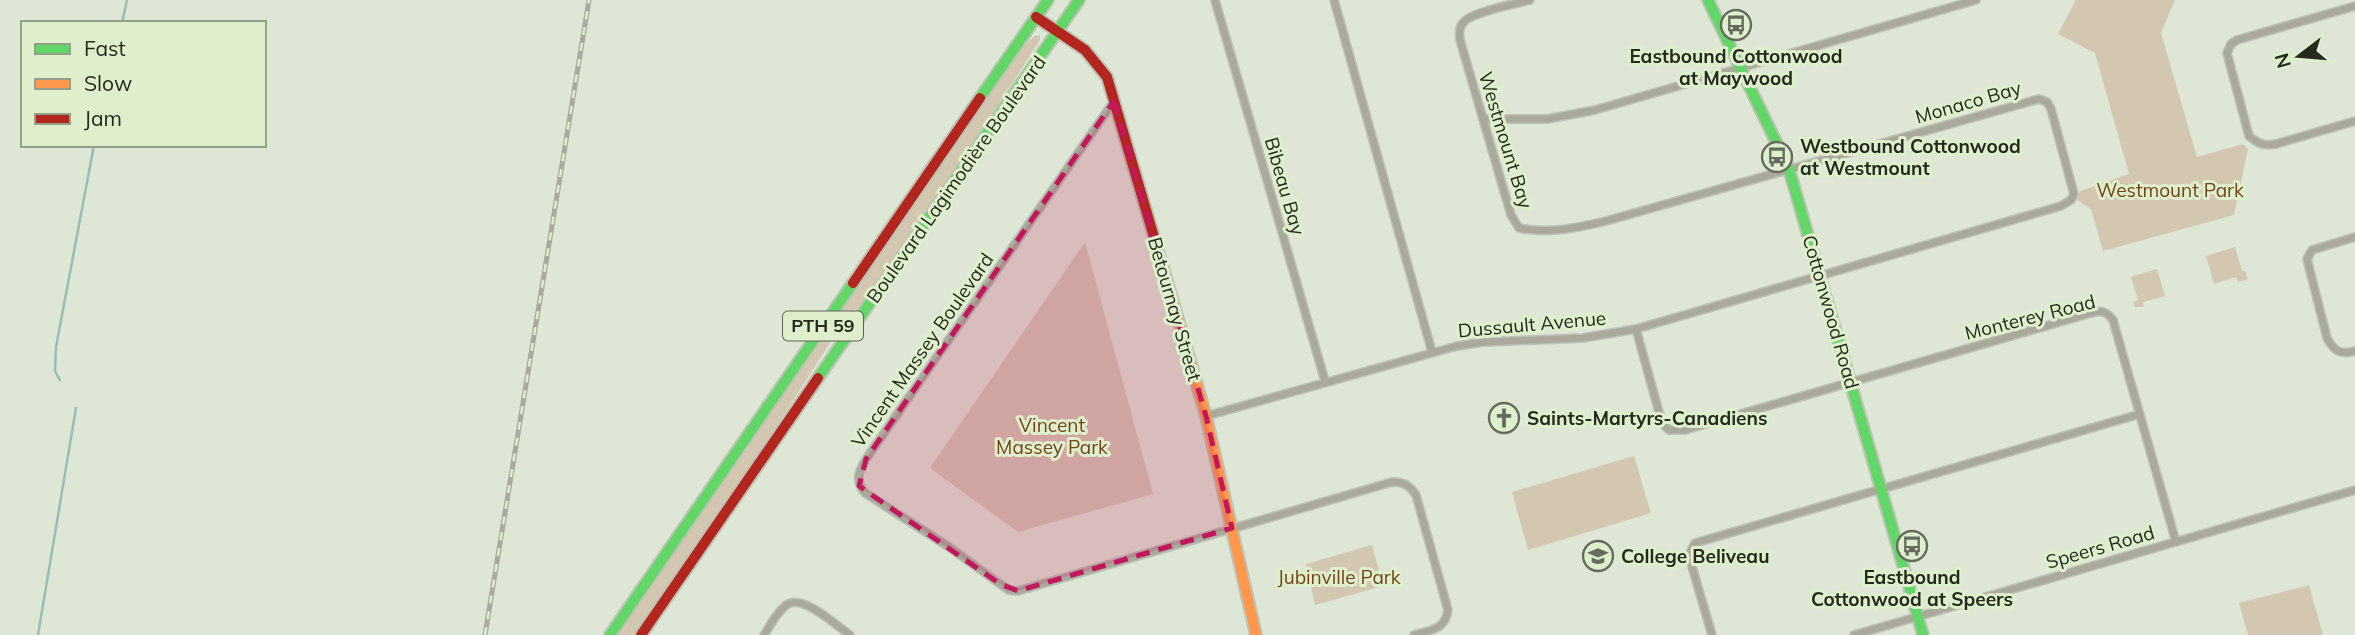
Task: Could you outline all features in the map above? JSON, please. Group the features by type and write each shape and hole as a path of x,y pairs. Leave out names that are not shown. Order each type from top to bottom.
{"main road":[{"name":"Boulevard Lagimodière Boulevard","path":"610,635 1048,0"},
{"name":"Boulevard Lagimodière Boulevard","path":"641,635 1079,0"},
{"name":"Cottonwood Road","path":"1708,0 1789,169 1923,635"},
{"name":"Betournay Street","path":"1036,17 1098,61 1107,77 1206,416 1256,635"},
{"path":"831,316 852,330"}],"street":[{"name":"Bibeau Bay","path":"1214,0 1325,382"},
{"path":"1334,0 1432,352"},
{"name":"Westmount Bay","path":"1530,0 1464,20 1459,30 1511,215 1519,228 1571,229 1606,222 1789,169"},
{"path":"1483,119 1565,116 1976,0"},
{"path":"2355,6 2237,40 2231,44 2227,53 2249,136 2258,144 2276,144 2355,121"},
{"name":"Monaco Bay","path":"1789,169 2029,100 2047,102 2052,109 2074,188 2074,194 2067,203 1821,276"},
{"name":"Vincent Massey Boulevard","path":"1114,101 860,468 859,486 1009,590 1018,591 1232,528"},
{"path":"2355,237 2312,250 2306,259 2324,327 2333,349 2342,353 2355,351"},
{"name":"Dussault Avenue","path":"1206,416 1432,352 1484,342 1583,338 1636,329 1821,276"},
{"name":"Monterey Road","path":"1636,329 1662,423 1669,430 1685,430 2099,311 2107,313 2113,320 2176,542"},
{"path":"1712,635 1691,563 1690,553 1695,543 2140,414"},
{"path":"1232,528 1392,482 1410,486 1416,495 1448,610 1444,623 1439,628 1414,635"},
{"name":"Speers Road","path":"1854,635 2355,491"},
{"path":"764,635 784,607 798,602 807,605 850,635"}],"highlighted area":[{"path":"1114,101 1206,416 1232,528 1018,591 1000,584 859,486 866,459"}],"green space":[{"name":"Westmount Park","path":"2076,0 2175,0 2161,33 2197,157 2243,144 2248,149 2234,215 2103,251 2091,209 2077,200 2080,191 2129,174 2095,53 2058,34"},
{"path":"1036,35 1040,36 1040,40 971,147 858,309 841,315 840,311 1022,47"},
{"name":"Vincent Massey Park","path":"1085,242 1153,494 1018,532 930,468"},
{"path":"2235,247 2242,271 2245,271 2248,279 2238,282 2236,277 2214,284 2206,256"},
{"path":"2157,269 2165,296 2143,302 2144,307 2135,307 2133,302 2138,300 2131,277"},
{"path":"827,330 832,332 830,343 767,441 633,635 616,635"},
{"path":"1634,456 1651,513 1528,550 1512,492"},
{"name":"Jubinville Park","path":"1372,545 1383,586 1315,605 1306,564"},
{"path":"2309,585 2323,635 2248,635 2239,603"}],"waterway":[{"path":"122,21 127,0"},
{"path":"60,380 55,371 56,347 94,147"},
{"path":"38,635 76,408"}],"railway":[{"path":"485,635 589,0"}],"traffic: fast":[{"path":"980,98 1048,0"},
{"path":"818,378 1079,0"},
{"path":"1708,0 1789,169 1923,635"},
{"path":"610,635 853,283"}],"traffic: slow":[{"path":"1166,278 1206,416 1256,635"}],"traffic: jam":[{"path":"1036,17 1085,50 1107,77 1166,278"},
{"path":"853,283 980,98"},
{"path":"641,635 818,378"}],"place":[{"name":"Eastbound Cottonwood at Maywood","path":"1736,25"},
{"name":"Westbound Cottonwood at Westmount","path":"1777,157"},
{"name":"Saints-Martyrs-Canadiens","path":"1504,418"},
{"name":"Eastbound Cottonwood at Speers","path":"1912,546"},
{"name":"College Beliveau","path":"1598,556"}]}
